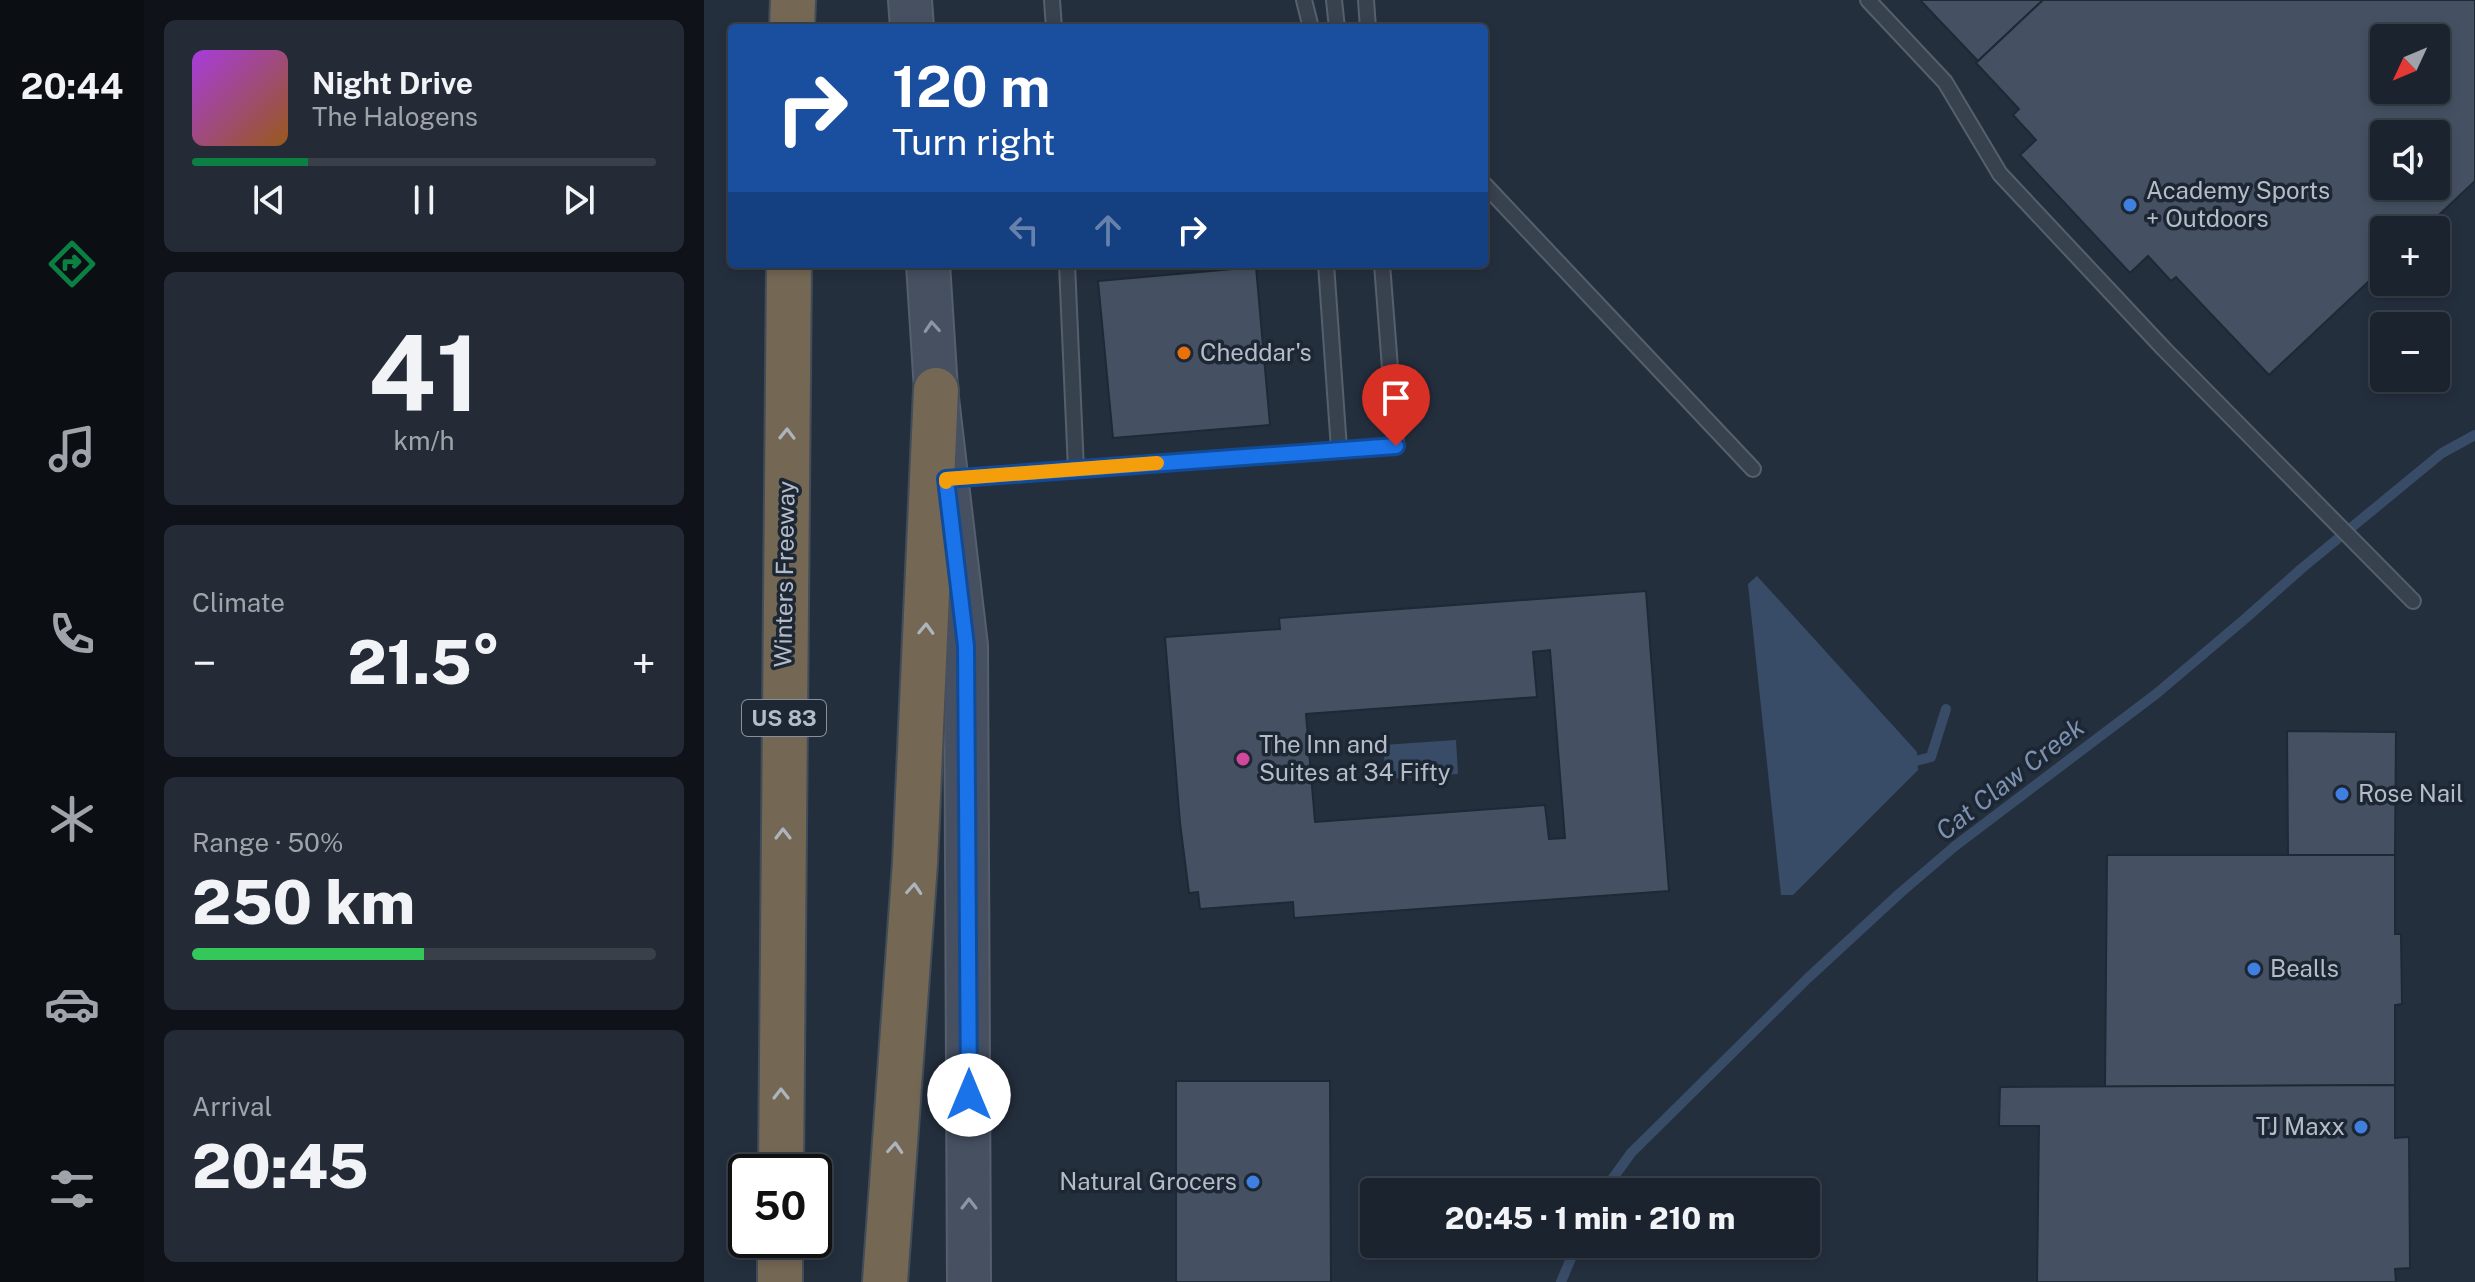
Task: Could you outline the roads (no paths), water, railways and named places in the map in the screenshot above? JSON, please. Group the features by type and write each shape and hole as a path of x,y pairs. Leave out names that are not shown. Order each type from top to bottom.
{"highway":[{"path":"792,24 793,0"},
{"name":"Winters Freeway","path":"781,1154 789,268"},
{"path":"885,1282 915,863 936,390"},
{"path":"780,1258 780,1282"}],"main road":[{"path":"910,0 912,24"},
{"path":"928,268 936,390 966,646 969,1282"}],"lane":[{"path":"1052,0 1054,24"},
{"path":"1304,0 1310,24"},
{"path":"1334,0 1337,24"},
{"path":"1366,0 1368,24"},
{"path":"1868,0 1945,82 2000,174 2164,349 2413,601"},
{"path":"1488,188 1753,469"},
{"path":"1067,268 1076,470"},
{"path":"1326,268 1339,449"},
{"path":"946,479 1396,446 1382,268"}],"water":[{"path":"1757,576 1917,752 1918,770 1793,895 1781,895 1748,584"},
{"path":"1456,740 1458,774 1386,779 1383,745"}],"waterway":[{"name":"Cat Claw Creek","path":"1613,1178 1631,1153 1808,978 1899,894 1955,846 2156,694 2442,453 2475,435"},
{"path":"1904,764 1931,757 1946,709"},
{"name":"Cat Claw Creek","path":"1561,1282 1571,1258"}],"place":[{"name":"Academy Sports + Outdoors","path":"2130,205"},
{"name":"Cheddar's","path":"1184,353"},
{"name":"The Inn and Suites at 34 Fifty","path":"1243,759"},
{"name":"Rose Nail","path":"2342,794"},
{"name":"Bealls","path":"2254,969"},
{"name":"TJ Maxx","path":"2361,1127"},
{"name":"Natural Grocers","path":"1253,1182"}]}
